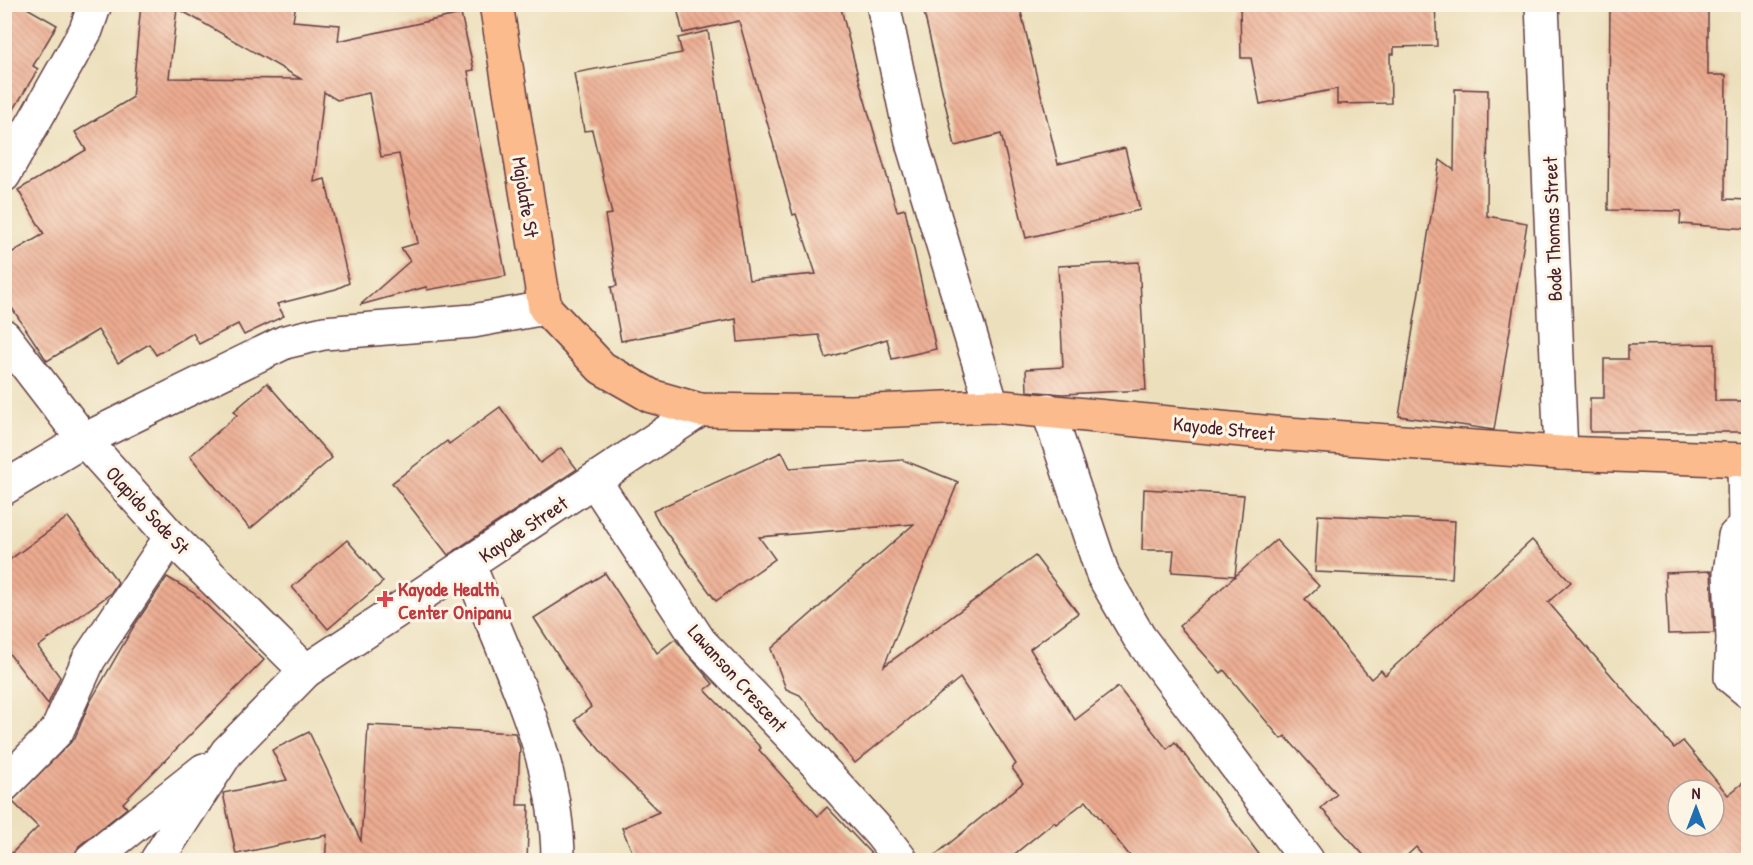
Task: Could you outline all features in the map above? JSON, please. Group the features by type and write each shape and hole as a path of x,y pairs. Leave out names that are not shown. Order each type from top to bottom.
{"main road":[{"name":"Majolate St","path":"496,4 545,308"},
{"name":"Kayode Street","path":"545,308 602,368 651,396 700,410 851,412 992,406 1273,433 1561,453 1746,460"}],"street":[{"path":"4,175 86,30 95,4"},
{"path":"883,4 913,146 992,406"},
{"name":"Bode Thomas Street","path":"1542,4 1561,453"},
{"path":"4,488 84,441 285,342 324,333 473,321 545,308"},
{"name":"Olapido Sode St","path":"4,336 84,441 171,537 306,671"},
{"name":"Kayode Street","path":"157,861 227,752 306,671 470,565 700,410"},
{"path":"1048,410 1103,574 1139,637 1306,861"},
{"path":"1746,460 1747,526 1735,536 1730,573 1731,677 1749,692"},
{"name":"Lawanson Crescent","path":"594,480 700,642 880,833 901,861"},
{"path":"4,785 57,731 89,659 171,537"},
{"path":"470,565 537,741 552,794 558,861"},
{"path":"91,861 227,752"}],"building":[{"path":"4,4 20,4 57,25 33,66 38,69 4,126"},
{"path":"141,4 296,4 293,21 340,25 338,41 461,14 474,70 468,71 479,140 506,276 427,290 426,287 360,305 410,261 401,248 418,243 399,154 381,157 369,93 337,100 324,92 314,182 325,179 349,283 336,289 277,304 284,316 244,335 238,324 199,344 193,333 156,355 149,344 118,363 98,330 47,361 4,296 4,257 44,234 18,190 86,150 75,132 132,98","holes":["177,8 301,79 169,78"]},
{"path":"676,4 840,4 859,80 897,211 905,209 936,349 892,359 887,339 826,358 819,335 738,342 736,319 621,341 611,287 617,286 605,215 612,214 592,130 584,131 574,73 682,53 678,38 708,31 749,280 816,274 796,214 793,215 739,21 683,33"},
{"path":"922,4 1019,4 1058,164 1125,148 1140,210 1026,238 1001,134 955,146"},
{"path":"1240,4 1435,4 1437,46 1394,47 1394,54 1390,54 1391,103 1337,104 1337,89 1260,104 1251,58 1241,58"},
{"path":"1610,4 1708,4 1708,75 1726,75 1725,199 1749,200 1749,229 1680,224 1681,211 1608,210"},
{"path":"1455,89 1488,90 1487,216 1527,223 1494,430 1399,416 1440,160 1454,170"},
{"path":"1139,262 1146,390 1063,394 1027,391 1026,369 1063,367 1058,266"},
{"path":"1715,344 1715,401 1749,401 1749,432 1590,432 1590,398 1604,398 1604,359 1628,359 1628,345"},
{"path":"267,383 332,458 250,529 190,456 237,415 234,411"},
{"path":"500,407 540,463 561,448 577,469 448,555 392,483 447,441 449,444"},
{"path":"782,452 790,468 903,460 958,482 884,666 1035,556 1078,613 1030,649 1075,720 1118,687 1167,749 1175,742 1264,861 1134,861 1086,801 1056,824 1054,822 1006,861 928,861 1023,783 1012,768 1016,764 960,678 855,763 800,695 786,689 771,649 914,524 759,537 775,559 716,601 653,511"},
{"path":"1144,489 1244,495 1235,576 1172,572 1174,550 1142,550"},
{"path":"1318,515 1455,521 1452,578 1315,572"},
{"path":"68,517 118,582 110,594 38,647 60,677 48,704 4,647 4,564"},
{"path":"347,540 383,582 328,629 292,587"},
{"path":"1276,540 1319,586 1305,599 1371,679 1381,670 1385,675 1532,540 1571,582 1548,602 1674,748 1683,741 1714,778 1666,778 1666,838 1726,838 1726,793 1728,795 1749,778 1749,861 1428,861 1416,847 1401,861 1369,861 1321,808 1337,794 1285,736 1281,739 1224,670 1221,673 1179,626"},
{"path":"1711,571 1714,633 1668,634 1665,573"},
{"path":"605,573 657,653 675,639 713,684 705,690 761,748 759,750 818,816 827,807 878,861 636,861 622,828 659,812 612,765 575,720 591,707 534,618"},
{"path":"167,577 194,593 264,660 123,803 127,808 79,846 73,861 4,861 38,827 12,801 75,738 89,704 134,626"},
{"path":"368,725 515,733 520,748 517,805 529,805 527,861 325,861 327,835 236,854 223,793 287,780 272,750 309,732 361,841"}],"place":[{"name":"Kayode Health Center Onipanu","path":"385,599"}]}
